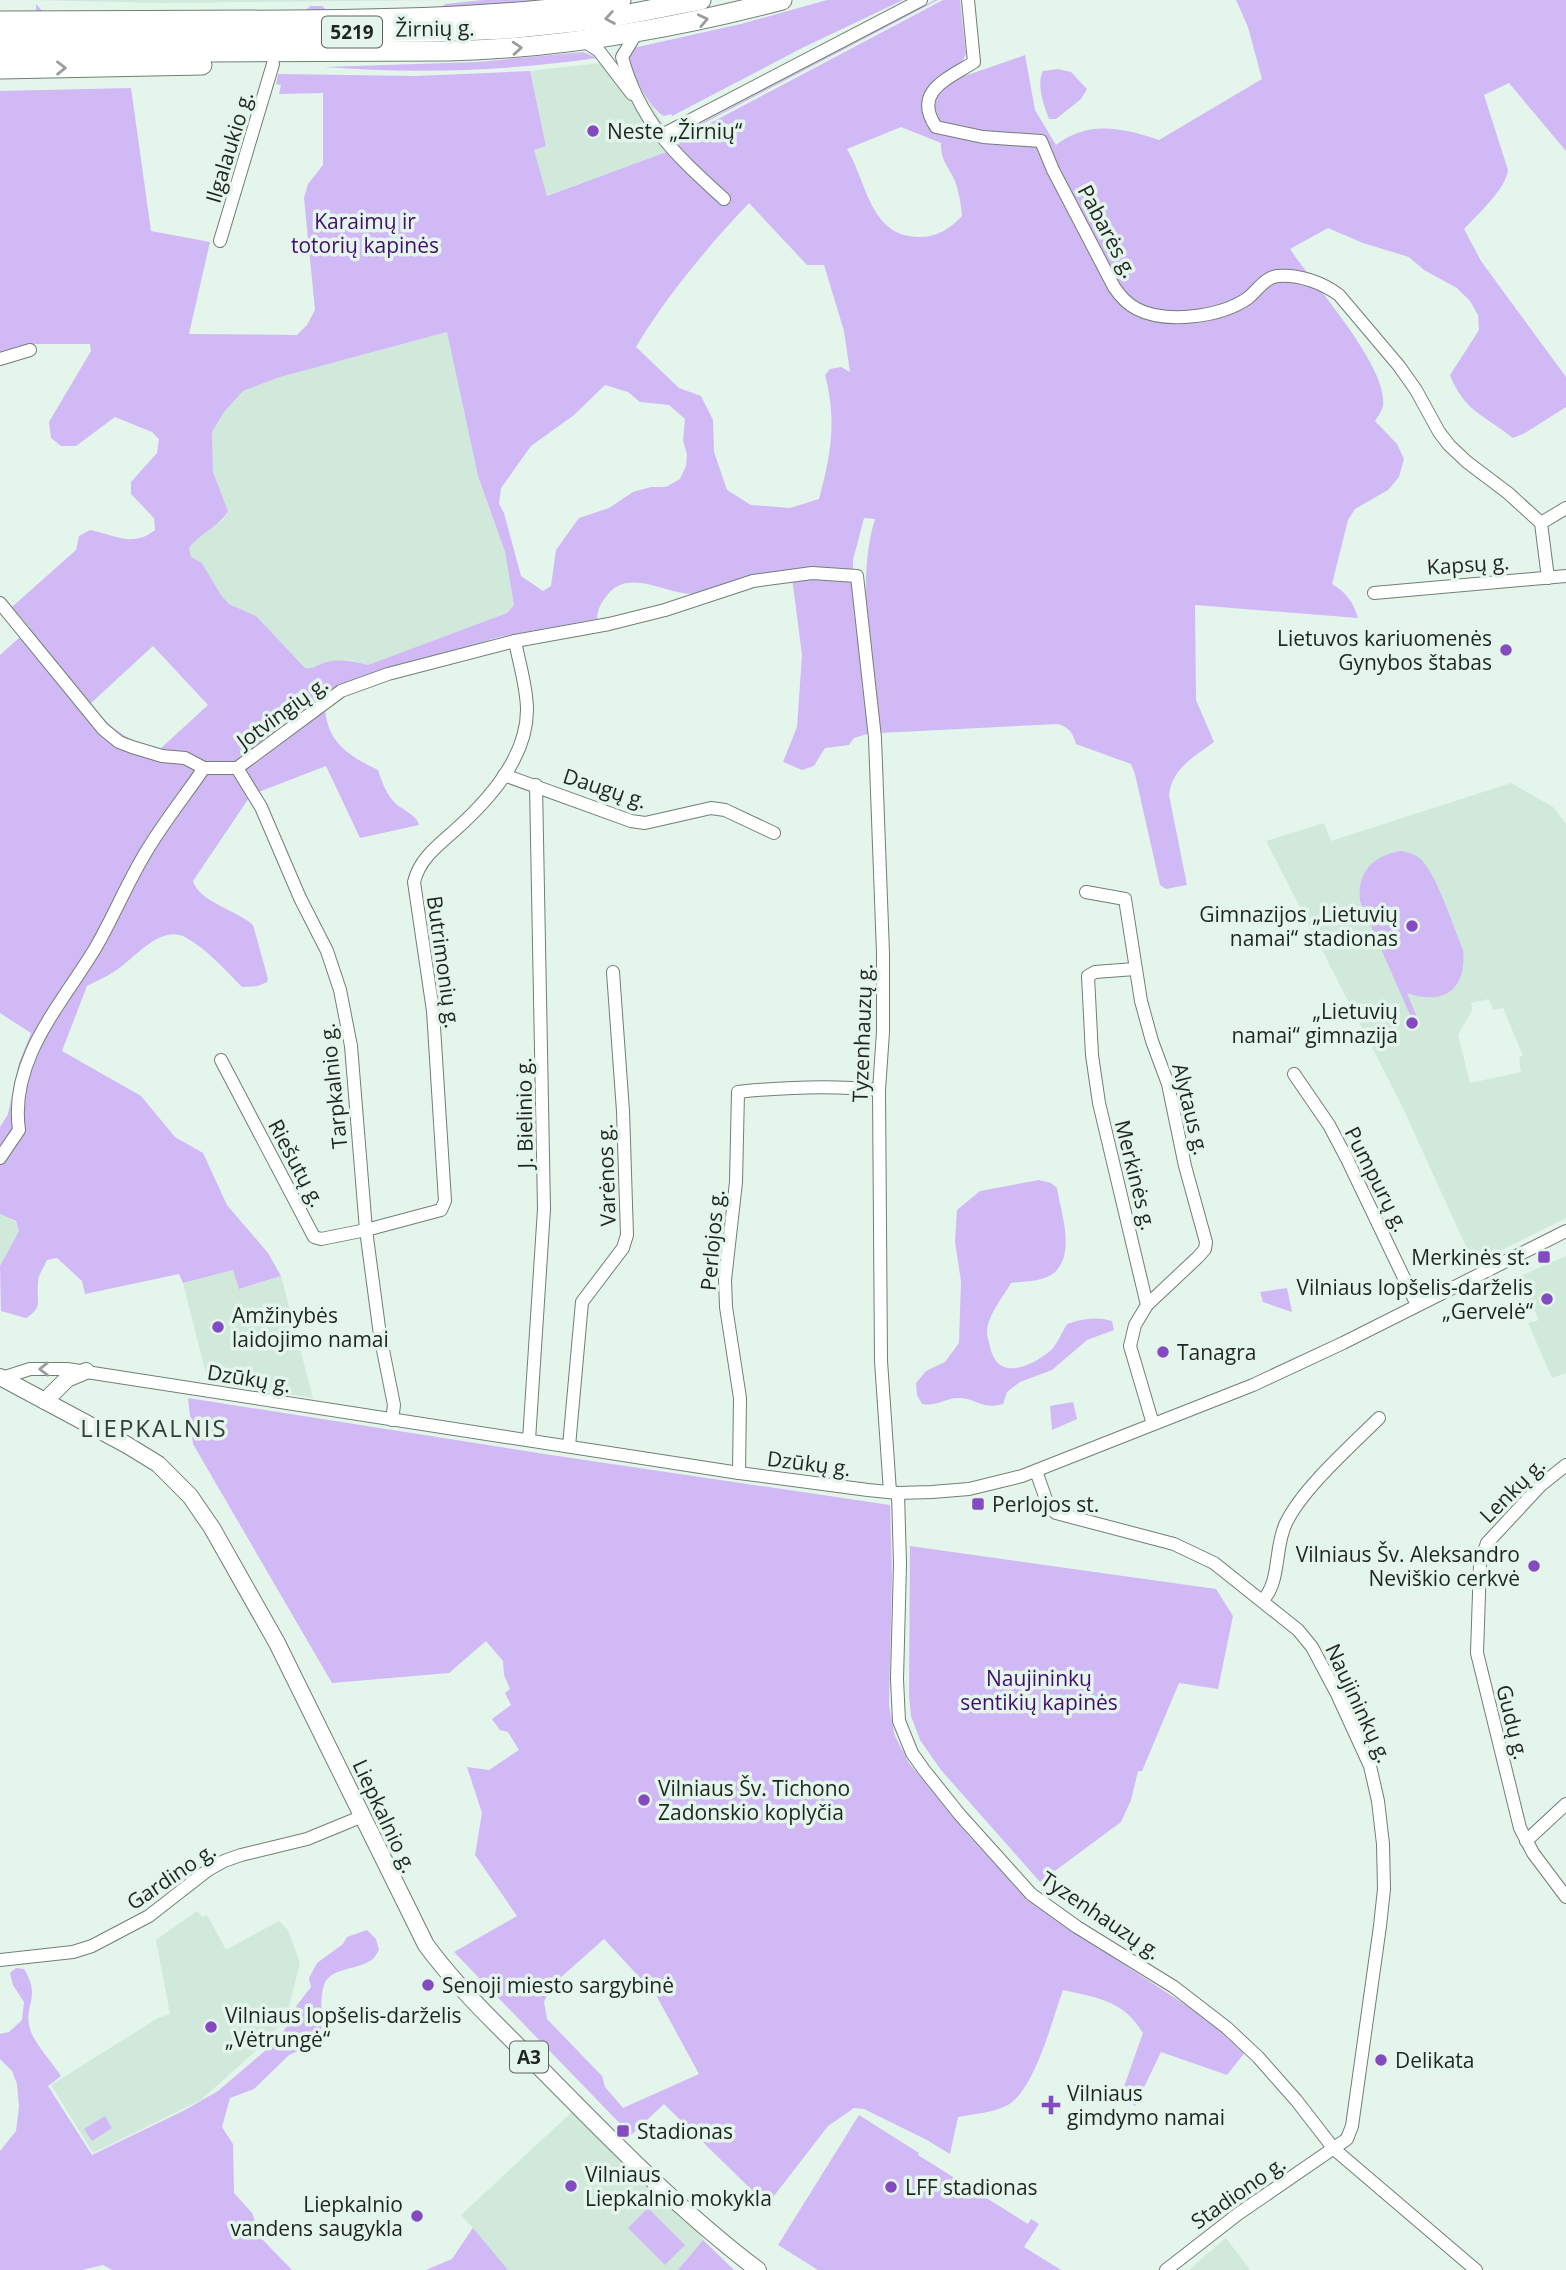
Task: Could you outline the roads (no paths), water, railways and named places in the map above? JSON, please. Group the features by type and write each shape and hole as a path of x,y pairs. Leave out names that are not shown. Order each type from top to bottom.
{"highway":[{"name":"Žirnių g.","path":"0,36 507,29 603,19 701,0"},
{"name":"Žirnių g.","path":"0,53 433,51 518,48 636,34 782,0"},
{"name":"5219","path":"0,21 455,16 537,11 608,1"},
{"name":"5219","path":"0,69 273,64 368,60 433,51"}],"main road":[{"path":"45,1401 67,1379 86,1371"},
{"name":"Liepkalnio g.","path":"1,1378 123,1442 158,1464 190,1496 212,1528 277,1643 426,1945 461,1988 692,2218 758,2270"}],"street":[{"path":"660,136 921,0"},
{"name":"Pabarės g.","path":"968,0 974,62 933,89 927,100 928,115 936,127 961,133 1041,141 1065,193 1114,287 1123,299 1138,309 1161,316 1181,318 1229,307 1247,299 1269,278 1278,276 1303,278 1331,289 1360,318 1399,366 1449,445 1541,523"},
{"path":"636,34 622,57 637,99"},
{"path":"584,41 599,51 637,99 660,136 724,199"},
{"name":"Ilgalaukio g.","path":"220,241 273,64"},
{"path":"0,359 30,350"},
{"path":"1548,578 1541,523 1566,508"},
{"name":"Jotvingių g.","path":"204,768 237,768 341,691 388,674 514,641 609,624 665,610 753,581 812,573 857,576"},
{"name":"Tyzenhauzų g.","path":"857,576 875,738 883,953 883,1032 879,1090 881,1361 900,1564 897,1700 899,1721 912,1753 960,1815 1031,1894 1077,1927 1174,1987 1227,2028 1289,2092 1334,2149 1476,2270"},
{"name":"Kapsų g.","path":"1374,593 1566,576"},
{"path":"0,603 103,729 119,742 162,756 185,758 204,768 146,851 96,947 40,1032 20,1080 17,1114 19,1130 0,1158"},
{"name":"Butrimonių g.","path":"366,1230 441,1210 445,1201 433,1011 414,882 421,864 476,810 504,775 517,751 526,729 527,708 514,641"},
{"name":"Tarpkalnio g.","path":"237,768 261,807 300,898 327,951 340,990 351,1046 366,1230 380,1335 394,1405 392,1420"},
{"name":"Daugų g.","path":"504,775 632,821 645,823 711,808 724,810 774,833"},
{"name":"J. Bielinio g.","path":"529,1440 544,1209 536,785"},
{"name":"Alytaus g.","path":"1086,892 1125,899 1140,1001 1168,1084 1185,1166 1206,1242 1205,1249 1198,1257 1147,1305"},
{"name":"Merkinės g.","path":"1135,969 1088,975 1092,1055 1099,1103 1147,1305"},
{"name":"Varėnos g.","path":"569,1446 582,1302 623,1248 627,1236 623,1111 613,972"},
{"name":"Riešutų g.","path":"221,1060 312,1234 321,1239 366,1230"},
{"name":"Pumpurų g.","path":"1294,1074 1347,1159 1417,1305"},
{"name":"Perlojos g.","path":"739,1473 740,1398 726,1307 725,1280 736,1181 738,1092 835,1086 879,1090"},
{"name":"Dzūkų g.","path":"1,1378 39,1368 86,1371 739,1473 894,1493 969,1489 1036,1471 1253,1385 1566,1231"},
{"path":"1147,1305 1135,1325 1130,1346 1153,1424"},
{"path":"1263,1600 1269,1594 1278,1545 1291,1514 1328,1469 1379,1418"},
{"name":"Lenkų g.","path":"1487,1543 1541,1485 1566,1465"},
{"name":"Naujininkų g.","path":"1036,1471 1048,1505 1056,1513 1192,1551 1263,1600 1298,1630 1312,1647 1356,1732 1370,1766 1378,1801 1384,1889 1352,2126 1347,2139 1334,2149"},
{"name":"Gudų g.","path":"1487,1543 1480,1564 1477,1653 1515,1809 1526,1841 1566,1897"},
{"path":"1526,1841 1566,1804"},
{"name":"Gardino g.","path":"0,1960 92,1946 149,1916 208,1870 224,1861 241,1854 307,1839 363,1816"},
{"name":"Stadiono g.","path":"1166,2270 1238,2214 1334,2149"}],"place":[{"name":"Neste „Žirnių“","path":"593,131"},
{"name":"Lietuvos kariuomenės Gynybos štabas","path":"1506,650"},
{"name":"Gimnazijos „Lietuvių namai“ stadionas","path":"1412,926"},
{"name":"„Lietuvių namai“ gimnazija","path":"1412,1023"},
{"name":"Merkinės st.","path":"1544,1257"},
{"name":"Vilniaus lopšelis-darželis „Gervelė“","path":"1547,1299"},
{"name":"Amžinybės laidojimo namai","path":"218,1327"},
{"name":"Tanagra","path":"1163,1352"},
{"name":"Perlojos st.","path":"978,1504"},
{"name":"Vilniaus Šv. Aleksandro Neviškio cerkvė","path":"1534,1566"},
{"name":"Vilniaus Šv. Tichono Zadonskio koplyčia","path":"644,1800"},
{"name":"Senoji miesto sargybinė","path":"428,1985"},
{"name":"Vilniaus lopšelis-darželis „Vėtrungė“","path":"211,2027"},
{"name":"Delikata","path":"1381,2060"},
{"name":"Vilniaus gimdymo namai","path":"1051,2105"},
{"name":"Stadionas","path":"623,2131"},
{"name":"Vilniaus Liepkalnio mokykla","path":"571,2186"},
{"name":"LFF stadionas","path":"891,2187"},
{"name":"Liepkalnio vandens saugykla","path":"417,2216"}],"district":[{"name":"LIEPKALNIS","path":"154,1427"}],"park label":[{"name":"Karaimų ir totorių kapinės","path":"365,233"},
{"name":"Naujininkų sentikių kapinės","path":"1039,1690"}]}
